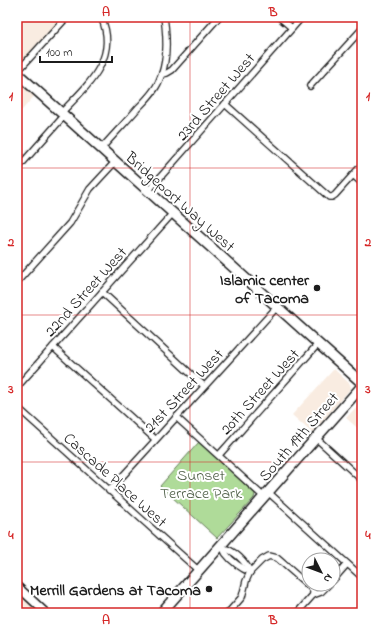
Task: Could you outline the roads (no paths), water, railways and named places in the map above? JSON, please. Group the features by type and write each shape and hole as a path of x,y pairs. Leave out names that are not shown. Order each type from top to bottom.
{"main road":[{"name":"Bridgeport Way West","path":"17,73 362,385"},
{"name":"South 19th Street","path":"161,613 198,570 222,547 266,494 362,385"}],"street":[{"path":"17,73 67,17"},
{"path":"17,170 92,80 101,67 106,52 107,42 106,31 101,17"},
{"path":"101,149 151,94 159,83 162,74 166,41 164,17"},
{"path":"279,17 292,28"},
{"name":"23rd Street West","path":"148,191 302,17"},
{"path":"162,74 172,70 218,18"},
{"path":"310,86 362,28"},
{"path":"226,104 324,194 330,197 335,195 362,165"},
{"path":"17,282 70,223 90,189 115,162"},
{"path":"353,175 362,183"},
{"name":"22nd Street West","path":"17,387 173,214"},
{"path":"102,292 204,386"},
{"name":"21st Street West","path":"110,491 155,439 277,307"},
{"name":"20th Street West","path":"219,455 318,344"},
{"path":"53,347 155,439"},
{"name":"Cascade Place West","path":"17,407 198,570"},
{"path":"176,417 362,577"},
{"path":"316,438 362,480"},
{"path":"222,547 225,553 244,570 250,572"},
{"path":"228,613 242,597 250,572 265,557 273,556 277,558 310,587 314,595"},
{"path":"341,571 347,564"},
{"path":"17,586 46,613"},
{"path":"297,613 314,595 320,592"}],"place":[{"name":"Islamic center of Tacoma","path":"317,288"},
{"name":"Merrill Gardens at Tacoma","path":"209,589"}],"park label":[{"name":"Sunset Terrace Park","path":"201,483"}]}
